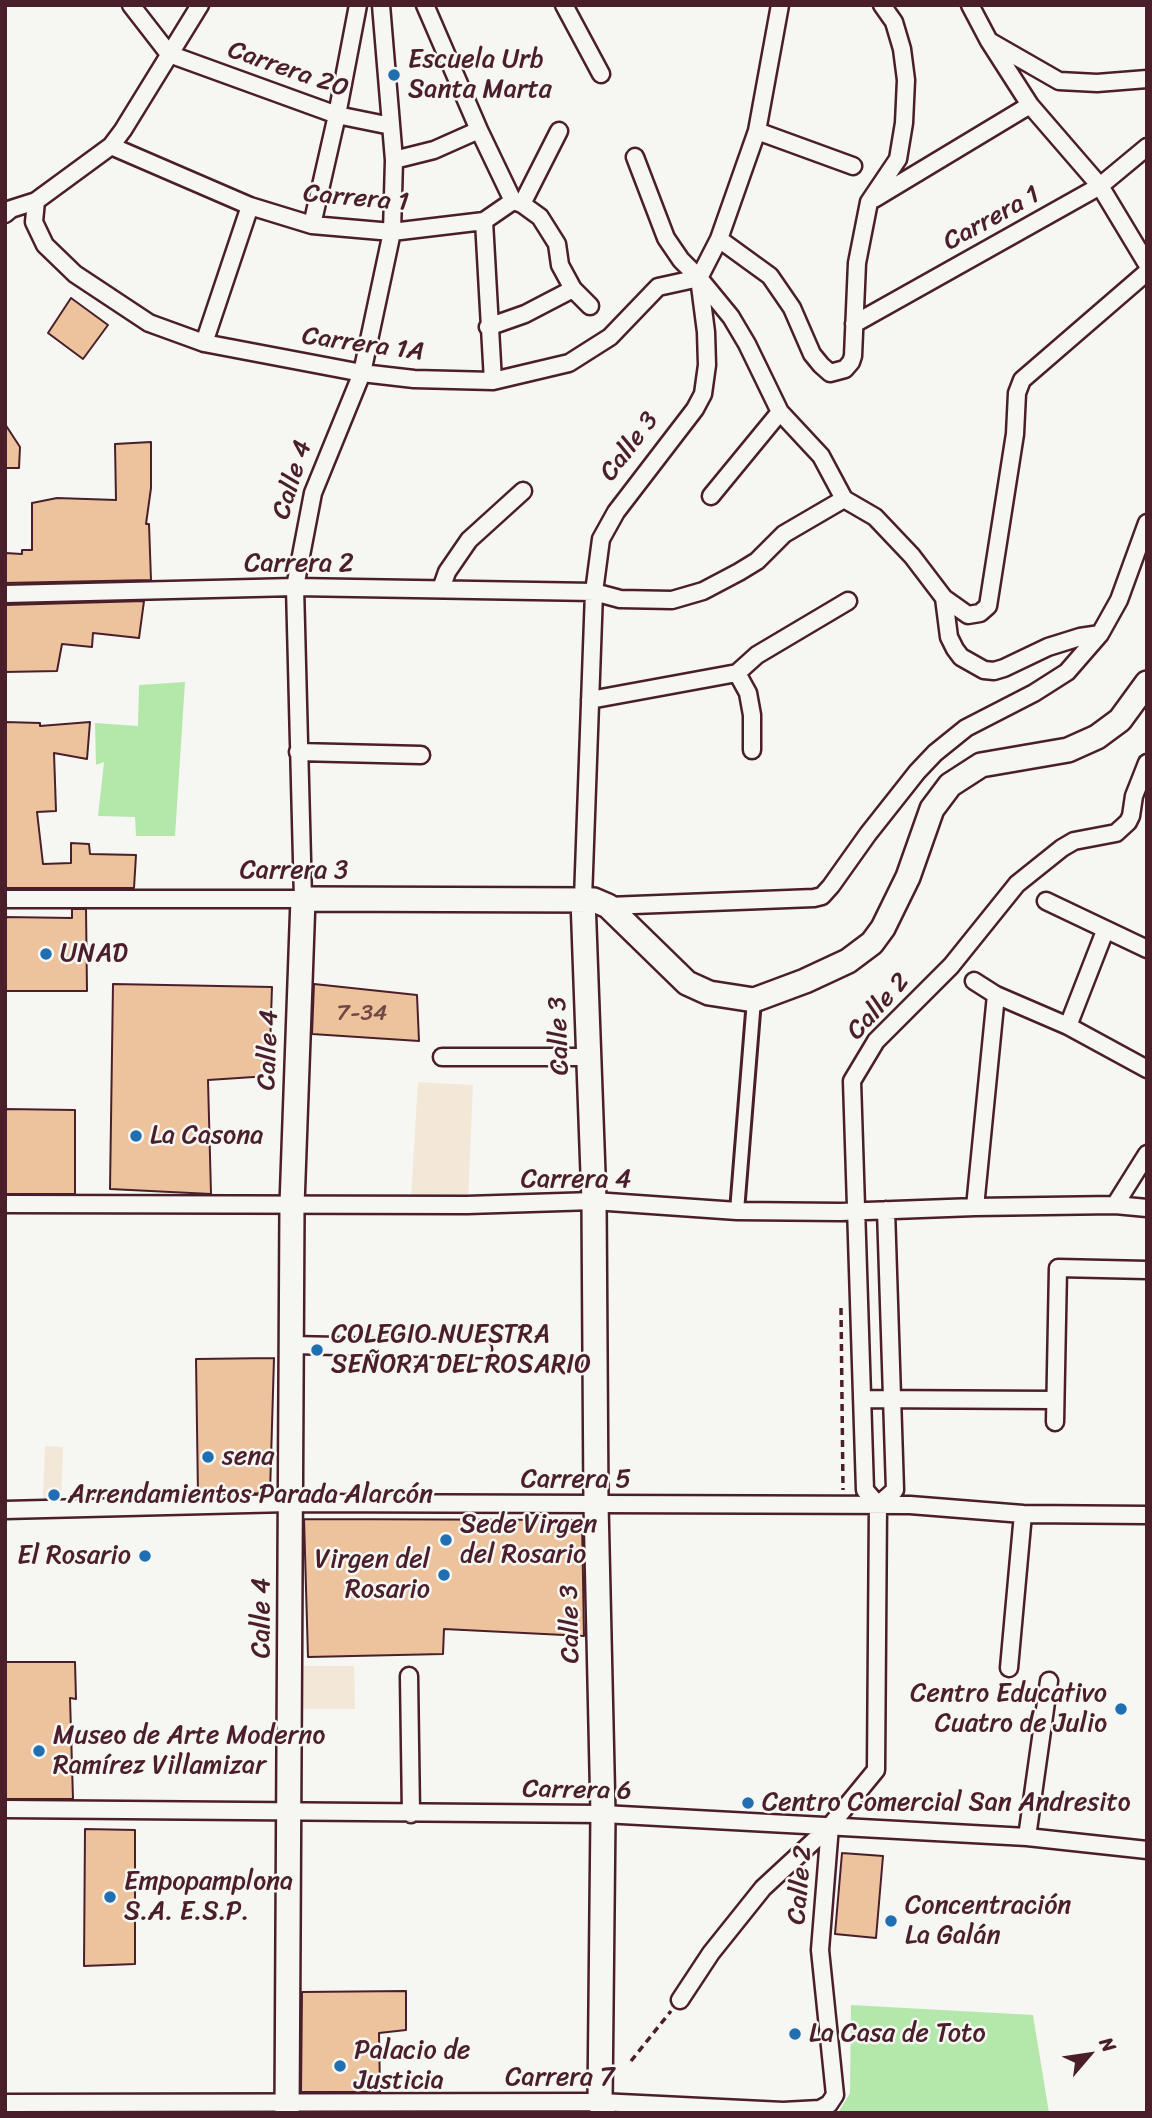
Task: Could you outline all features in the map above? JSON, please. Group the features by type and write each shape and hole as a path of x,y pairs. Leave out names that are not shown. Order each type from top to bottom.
{"main road":[{"path":"608,906 687,983 709,993 754,1000 805,981 848,961 872,943 883,928 908,877 932,809 950,785 981,765 1068,750 1097,737 1120,720 1147,683"},
{"name":"Carrera 3","path":"303,899 583,899 608,906"},
{"name":"Calle 4","path":"287,2108 292,1205 303,899"},
{"name":"Calle 3","path":"583,899 594,1201 596,1504 603,1814 602,2107"}],"street":[{"path":"131,5 169,54"},
{"path":"5,214 11,209 36,201 111,146 200,5"},
{"path":"312,225 358,5"},
{"name":"Calle 4","path":"303,899 295,587 313,493 362,373 393,232 394,160 382,5"},
{"path":"425,5 478,130 517,203 540,218 557,244 560,265 573,289 590,306"},
{"path":"564,5 601,74"},
{"path":"699,278 719,239 757,131 780,5"},
{"path":"719,239 771,276 792,307 812,354 830,373 845,369 851,362 857,263 869,202 898,159 904,123 906,80 902,49 894,22 882,5"},
{"path":"970,5 989,41 1030,104 1101,186 1147,264"},
{"path":"989,41 1059,81 1097,83 1147,79"},
{"name":"Carrera 20","path":"169,54 337,115 391,126"},
{"path":"869,202 1030,104"},
{"path":"394,160 434,150 478,130"},
{"name":"Carrera 1","path":"111,146 250,206 312,225 393,232 484,221 517,203 559,131"},
{"path":"757,131 853,166"},
{"name":"Carrera 1","path":"854,324 1101,186 1147,147"},
{"path":"635,157 666,238 681,260 731,317 780,412 821,456 844,499 875,517 912,556 944,598 968,615 980,613 988,606 1015,434 1017,393 1022,380 1147,272"},
{"name":"Carrera 1A","path":"36,201 34,222 45,245 75,274 149,323 204,343 362,373 414,379 493,381 569,363 610,337 658,287 699,278"},
{"path":"204,343 250,206"},
{"path":"484,221 493,381"},
{"name":"Calle 3","path":"583,899 594,592 601,539 616,512 695,409 703,394 707,365 706,332 699,278"},
{"path":"488,327 525,314 573,289"},
{"path":"711,496 780,412"},
{"path":"441,589 447,572 469,540 523,491"},
{"name":"Carrera 2","path":"5,594 295,587 594,592 620,599 672,600 703,591 757,561 784,534 844,499"},
{"path":"608,906 814,898 827,892 908,782 944,745 965,728 1034,693 1067,672 1100,634 1119,600 1147,523"},
{"path":"944,598 949,637 955,649 961,657 984,670 1004,668 1048,647 1100,634"},
{"path":"590,700 737,673 757,655 848,601"},
{"path":"737,673 748,693 752,715 752,750"},
{"path":"298,752 421,755"},
{"name":"Calle 2","path":"820,2109 829,2105 835,2095 820,1950 830,1826 876,1770 878,1505 865,1490 854,1211 852,1081 876,1041 951,966 1017,884 1074,841 1109,835 1123,828 1131,816 1134,796 1147,763"},
{"name":"Carrera 3","path":"5,900 303,899"},
{"path":"1046,901 1147,949"},
{"path":"1068,1026 1105,931"},
{"path":"974,981 996,995 1068,1026 1147,1069"},
{"path":"975,1207 996,995"},
{"path":"737,1211 754,1000"},
{"path":"442,1057 588,1057"},
{"path":"1115,1205 1147,1154"},
{"name":"Carrera 4","path":"5,1204 467,1205 594,1201 737,1211 1115,1205 1147,1209"},
{"path":"878,1505 895,1490 886,1210"},
{"path":"1055,1422 1058,1268 1147,1270"},
{"path":"291,1345 483,1349"},
{"path":"862,1399 1054,1400"},
{"name":"Carrera 5","path":"5,1510 289,1503 910,1505 1023,1514 1147,1515"},
{"path":"1009,1668 1023,1514"},
{"path":"410,1676 411,1814"},
{"path":"1027,1837 1049,1681"},
{"name":"Carrera 6","path":"5,1809 603,1814 1027,1837 1147,1850"},
{"path":"680,2000 711,1953 763,1888 830,1826"},
{"name":"Carrera 7","path":"5,2103 287,2108 602,2107 783,2112 820,2109"}],"path":[{"path":"841,1299 844,1506"},
{"path":"631,2061 680,2000"}],"shaded area":[{"path":"418,1082 473,1085 468,1199 411,1198"},
{"path":"45,1446 63,1447 61,1501 43,1500"},
{"path":"298,1666 354,1666 355,1709 298,1709"}],"green space":[{"path":"185,682 175,836 136,836 135,817 98,816 104,762 96,765 95,723 138,726 139,685"},
{"path":"851,2005 1033,2015 1049,2113 838,2113 850,2093"}],"building":[{"path":"71,298 108,325 83,359 48,333"},
{"path":"5,424 20,447 19,468 5,468"},
{"path":"151,442 151,488 146,524 149,524 151,580 5,583 5,553 22,554 22,550 32,550 32,503 57,498 116,500 115,444"},
{"path":"144,601 139,638 93,633 92,647 62,644 57,671 5,672 5,605"},
{"path":"5,722 40,723 40,726 90,722 87,759 54,753 56,811 37,812 43,864 71,863 71,843 89,844 90,854 136,855 134,888 5,888"},
{"name":"UNAD","path":"72,909 86,909 87,991 5,991 5,917 72,918"},
{"name":"La Casona","path":"113,984 272,987 269,1076 208,1080 211,1194 110,1189"},
{"path":"314,984 417,995 419,1041 312,1034"},
{"path":"5,1109 75,1110 75,1194 5,1194"},
{"name":"sena","path":"274,1358 270,1493 198,1495 196,1359"},
{"name":"Virgen del Rosario","path":"304,1519 582,1520 584,1636 444,1629 443,1654 308,1657"},
{"name":"Museo de Arte Moderno Ramírez Villamizar","path":"5,1662 75,1662 76,1699 70,1698 73,1799 5,1799"},
{"name":"Empopamplona S.A. E.S.P.","path":"85,1829 135,1830 135,1964 84,1966"},
{"path":"842,1853 883,1856 876,1938 835,1934"},
{"name":"Palacio de Justicia","path":"406,1991 406,2030 379,2033 380,2092 301,2092 302,1992"}],"place":[{"name":"Escuela Urb Santa Marta","path":"394,75"},
{"name":"UNAD","path":"46,954"},
{"name":"La Casona","path":"136,1136"},
{"name":"COLEGIO NUESTRA SEÑORA DEL ROSARIO","path":"317,1350"},
{"name":"sena","path":"208,1457"},
{"name":"Arrendamientos Parada Alarcón","path":"54,1495"},
{"name":"Sede Virgen del Rosario","path":"446,1540"},
{"name":"El Rosario","path":"145,1556"},
{"name":"Virgen del Rosario","path":"444,1575"},
{"name":"Centro Educativo Cuatro de Julio","path":"1121,1709"},
{"name":"Museo de Arte Moderno Ramírez Villamizar","path":"39,1751"},
{"name":"Centro Comercial San Andresito","path":"748,1803"},
{"name":"Empopamplona S.A. E.S.P.","path":"110,1897"},
{"name":"Concentración La Galán","path":"891,1921"},
{"name":"La Casa de Toto","path":"795,2034"},
{"name":"Palacio de Justicia","path":"340,2066"}]}
